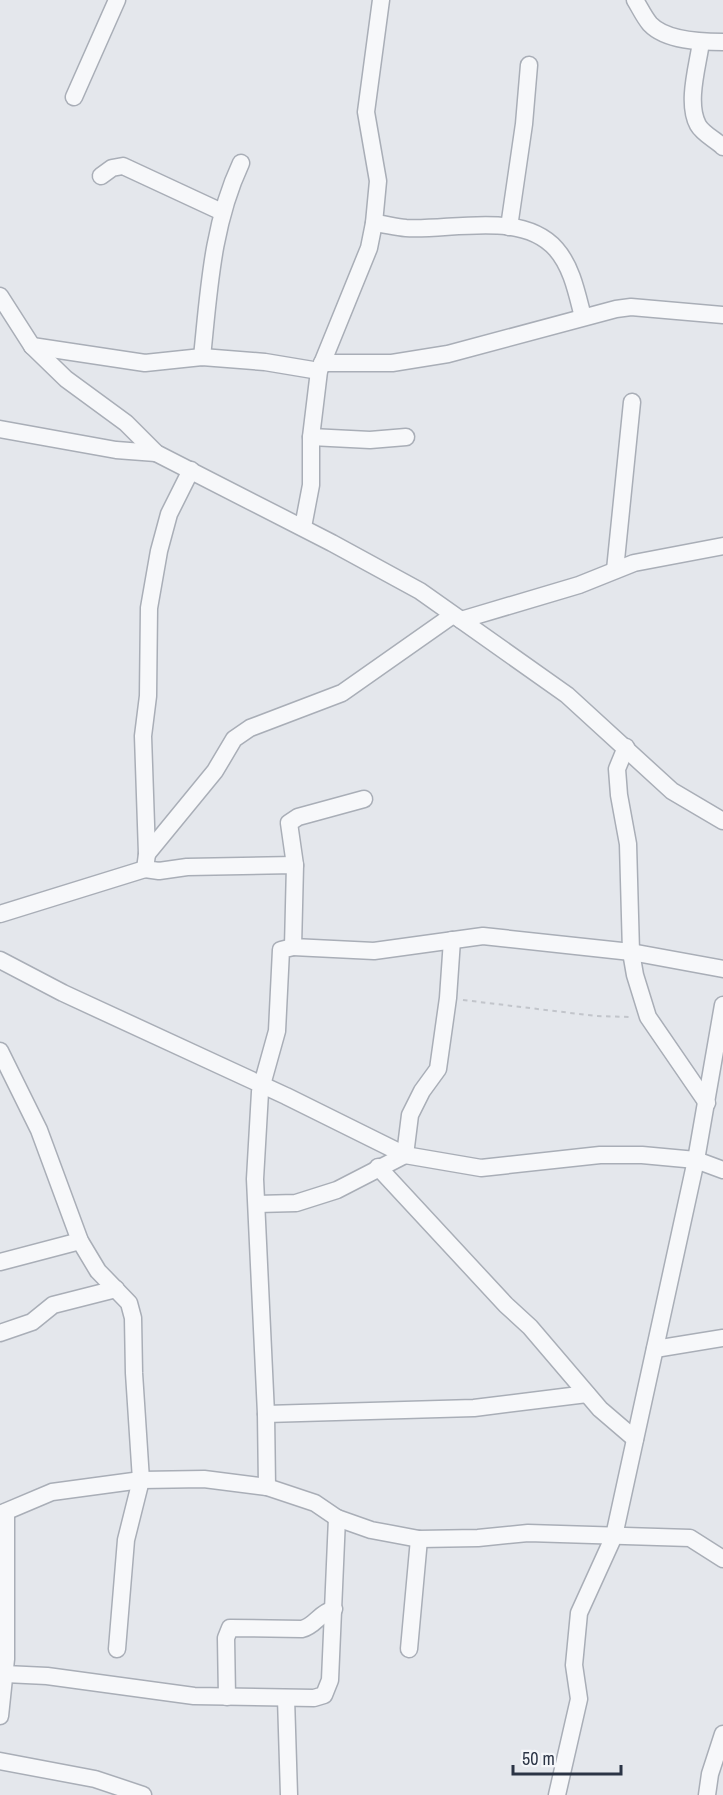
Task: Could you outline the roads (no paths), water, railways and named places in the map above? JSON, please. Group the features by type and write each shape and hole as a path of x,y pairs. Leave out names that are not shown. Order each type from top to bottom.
{"street":[{"path":"74,97 117,0"},
{"path":"303,527 311,485 311,437 321,367 369,248 374,223 378,181 366,112 381,0"},
{"path":"635,0 652,26 663,33 701,42 723,42"},
{"path":"701,42 694,93 696,119 698,126 723,147"},
{"path":"510,227 524,124 529,65"},
{"path":"202,357 214,243 222,212 241,164"},
{"path":"101,176 112,168 123,166 222,212"},
{"path":"374,223 406,228 510,227 545,240 556,248 568,267 583,317"},
{"path":"0,296 32,346 66,379 126,423 156,453 303,527 420,591 567,695 672,791 723,821"},
{"path":"32,346 145,363 202,357 321,367 392,363 448,354 583,317 631,307 723,315"},
{"path":"615,570 632,402"},
{"path":"0,429 116,450 156,453"},
{"path":"311,437 370,440 406,437"},
{"path":"191,470 169,514 159,551 149,608 148,696 143,736 146,861 159,872 187,867 295,865"},
{"path":"0,914 146,861 204,786 234,739 250,728 342,693 457,618 579,585 634,563 723,546"},
{"path":"626,747 617,769 618,795 628,844 631,952 634,975 648,1017 707,1103"},
{"path":"293,947 295,865 289,823 298,817 363,799"},
{"path":"267,1486 266,1414 255,1179 261,1085 277,1031 281,950 293,947 374,951 483,936 631,952 723,969"},
{"path":"405,1155 410,1116 422,1091 438,1069 448,998 452,940"},
{"path":"0,960 63,993 405,1155 481,1168 600,1155 696,1160 723,1170"},
{"path":"557,1795 579,1699 574,1665 579,1613 614,1536 696,1160 723,1005"},
{"path":"0,1051 39,1130 80,1241 98,1271 129,1303 133,1318 141,1480 126,1540 117,1649"},
{"path":"257,1204 296,1203 337,1190 405,1155"},
{"path":"378,1167 506,1305 530,1327 600,1409 635,1439"},
{"path":"0,1262 80,1241"},
{"path":"0,1333 32,1322 43,1310 53,1305 116,1289"},
{"path":"655,1349 723,1338"},
{"path":"266,1414 474,1407 544,1401 587,1394"},
{"path":"0,1716 5,1674 3,1513 52,1492 141,1480 204,1479 267,1486 315,1503 337,1518 371,1530 419,1539 478,1538 528,1533 690,1538 723,1559"},
{"path":"5,1674 47,1676 194,1696 314,1698 324,1695 330,1680 337,1518"},
{"path":"409,1649 419,1539"},
{"path":"227,1697 226,1638 230,1628 302,1629 311,1627 324,1612 334,1609"},
{"path":"286,1698 289,1795"},
{"path":"708,1795 710,1774 723,1734"},
{"path":"0,1761 95,1779 143,1795"}]}
